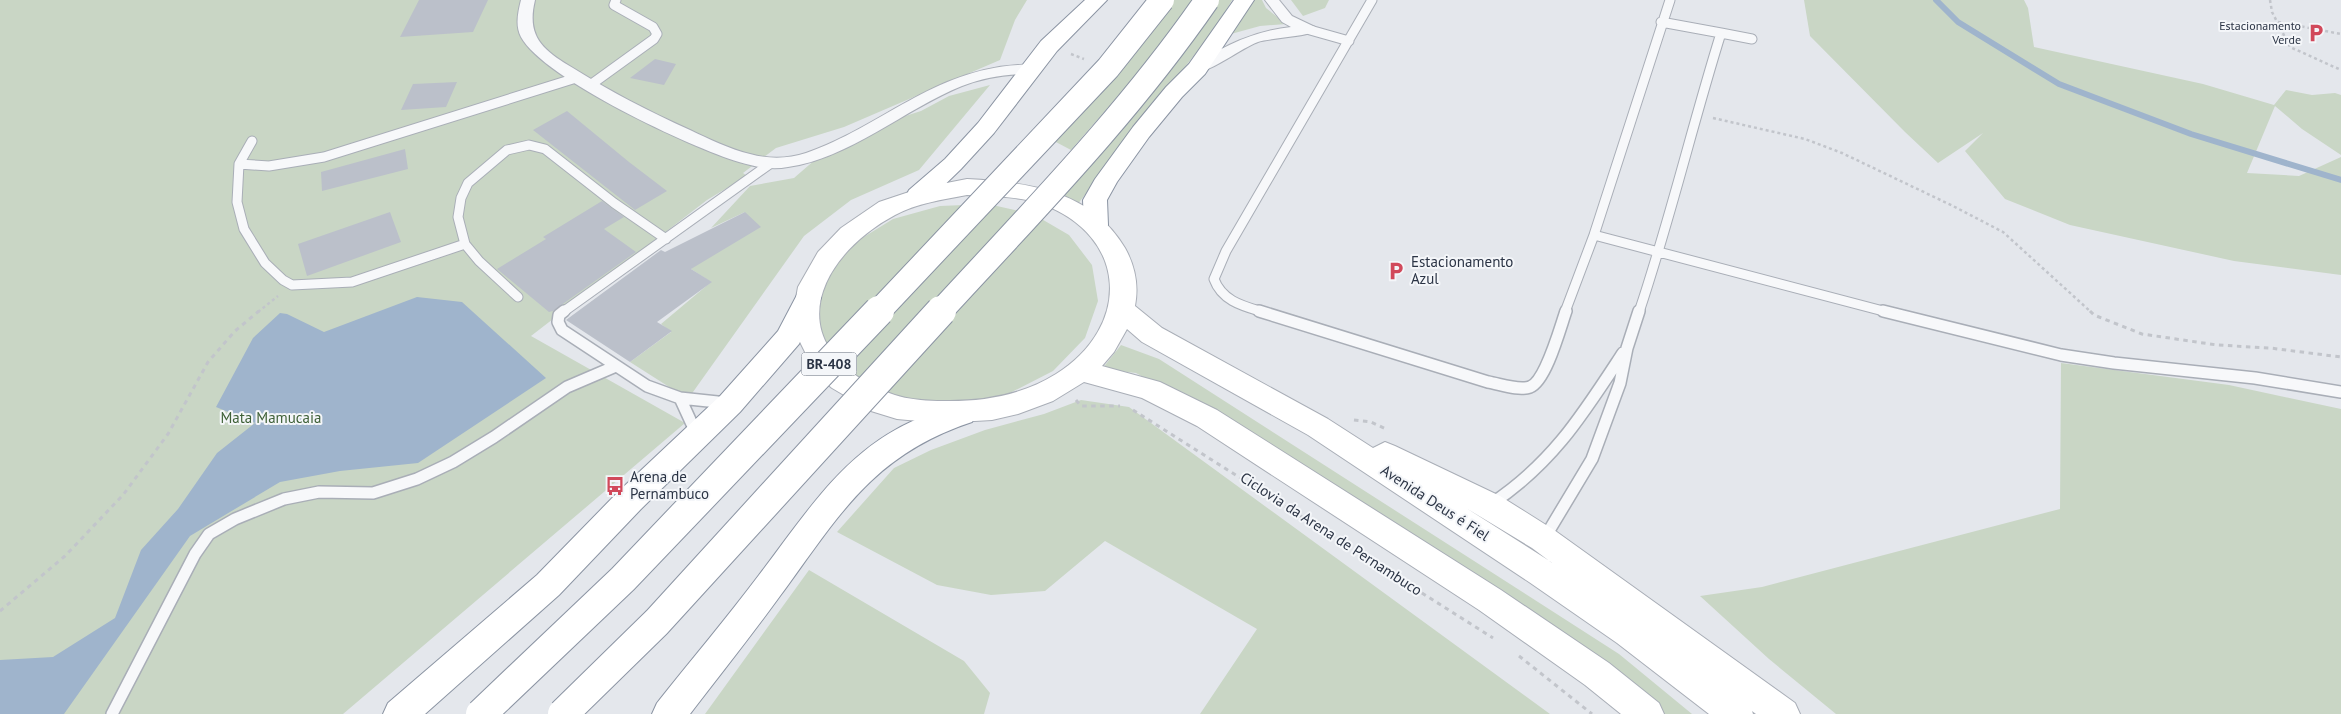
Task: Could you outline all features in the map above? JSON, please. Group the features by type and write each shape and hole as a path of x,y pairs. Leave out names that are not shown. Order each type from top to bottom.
{"main road":[{"path":"918,196 954,164 986,128 1049,46 1097,0"},
{"name":"BR-408","path":"481,714 623,579 752,445 1102,75 1162,0"},
{"name":"BR-408","path":"563,714 657,622 1083,156 1178,42 1206,0"},
{"path":"1096,225 1095,200 1107,179 1141,132 1174,92 1197,69 1244,0"},
{"path":"400,714 548,585 630,500 730,404 789,337 808,298 820,265 844,236 878,212 918,196 967,187 1016,190 1060,202 1096,225 1115,250 1124,279 1122,310 1114,331 1100,352 1070,377 1026,400 995,409 962,414 920,429 886,451 855,477 829,507 736,630 669,714"},
{"path":"808,298 805,322 828,367 862,394 887,407 962,414"},
{"name":"Avenida Deus é Fiel","path":"1122,310 1152,335 1318,427 1540,572 1629,633 1736,714"},
{"path":"1070,377 1150,390 1207,418 1490,600 1597,674 1647,714"},
{"path":"1318,427 1372,448 1489,505 1543,539 1783,714"}],"street":[{"path":"528,0 524,13 528,37 551,60 583,82 697,140 744,158 771,163 789,162 824,152 916,102 969,79 989,73 1031,69"},
{"path":"1272,0 1288,19 1310,30"},
{"path":"1197,69 1233,47 1260,35 1284,31 1310,30"}],"lane":[{"path":"239,164 269,166 324,157 583,82 654,39 657,34 653,26 614,4 616,0"},
{"path":"1372,0 1226,251 1214,279 1217,290 1245,307 1488,382 1512,387 1530,387 1540,379 1553,350 1594,235 1661,22 1670,0"},
{"path":"1661,22 1752,39"},
{"path":"1310,30 1348,41"},
{"path":"1543,539 1592,459 1620,383 1627,348 1659,253 1696,114 1721,33"},
{"path":"252,141 239,164 238,208 253,249 284,282 292,285 352,282 465,244"},
{"path":"518,297 479,261 465,244 458,217 461,198 468,183 507,150 529,145 545,150 614,203 666,239"},
{"path":"730,404 680,398 647,386 562,330 558,322 559,315 771,163"},
{"path":"1594,235 1965,333 2061,355 2114,363 2264,379 2341,392"},
{"path":"1489,505 1512,492 1542,466 1566,439 1627,348"},
{"path":"112,714 194,554 209,534 235,519 284,499 319,492 373,493 417,479 453,462 486,442 567,387 616,366"},
{"path":"680,398 697,436"}],"path":[{"path":"2270,0 2277,22 2290,47 2341,70"},
{"path":"2277,22 2341,34"},
{"path":"1049,46 1085,59"},
{"path":"1696,114 1805,139 1842,153 1953,206 2003,232 2094,315 2142,334 2217,345 2270,348 2341,358"},
{"path":"0,611 65,556 95,527 148,464 181,412 198,377 220,347 252,315 292,285"},
{"name":"Ciclovia da Arena de Pernambuco","path":"1070,377 1081,406 1129,407 1500,642"},
{"path":"1352,420 1371,422 1393,433"},
{"path":"1516,653 1592,714"}],"green space":[{"name":"Mata Mamucaia","path":"0,0 1027,0 1015,20 1000,60 844,127 776,148 743,173 747,176 707,200 531,336 685,423 343,714 0,714"},
{"path":"1170,0 1194,0 1153,56 1071,150 1054,141"},
{"path":"1212,0 1232,0 1217,26 1077,205 1057,194"},
{"path":"1252,0 1262,0 1266,8 1286,24 1260,26 1231,34"},
{"path":"1291,0 1329,0 1325,8 1303,16"},
{"path":"1804,0 2024,0 2028,8 2034,47 2203,84 2274,105 2286,90 2312,95 2335,93 2341,95 2341,155 2302,129 2275,106 2247,173 2299,176 2341,157 2341,275 2234,261 2070,225 2005,199 1965,151 1983,133 1938,163 1810,36"},
{"path":"990,85 919,170 851,200 804,236 688,399 630,362 671,332 661,324 711,282 691,269 745,212 711,228 750,186 794,178 824,152 868,128 921,111 949,96"},
{"path":"988,204 1033,214 1069,235 1092,265 1098,301 1085,338 1053,371 1006,395 951,406 896,400 852,380 824,349 815,313 826,276 854,243 893,219 940,206"},
{"path":"1121,345 1159,359 1619,654 1692,714 1646,714 1201,409 1136,373 1102,369"},
{"path":"2061,363 2229,385 2341,409 2341,714 1836,714 1769,659 1700,596 1762,587 2060,509"},
{"path":"1081,400 1129,407 1550,714 1200,714 1257,629 1105,541 1045,591 991,595 937,585 837,532 894,468 931,450 985,430 1044,414"},
{"path":"809,570 964,661 990,693 984,714 705,714"}],"water":[{"path":"417,297 462,302 546,378 418,463 340,471 280,482 190,536 64,714 0,714 0,660 53,657 115,618 141,550 178,509 217,453 255,423 216,407 253,338 280,313 287,314 324,332"}],"building":[{"path":"419,0 488,0 473,32 400,37"},
{"path":"655,59 676,64 664,85 630,78"},
{"path":"457,82 446,107 401,110 413,84"},
{"path":"567,111 667,191 635,210 533,130"},
{"path":"405,149 408,169 322,191 321,172"},
{"path":"602,201 624,217 604,229 636,252 553,311 549,312 497,269 546,239 543,237"},
{"path":"390,212 401,242 307,276 298,244"},
{"path":"745,212 761,227 691,269 712,282 657,322 672,331 630,362 566,320 661,250 665,252"}],"waterway":[{"path":"1936,0 1958,22 2059,84 2191,134 2341,180"}],"place":[{"name":"Estacionamento Verde","path":"2316,33"},
{"name":"Estacionamento Azul","path":"1396,271"},
{"name":"Arena de Pernambuco","path":"615,486"}]}
